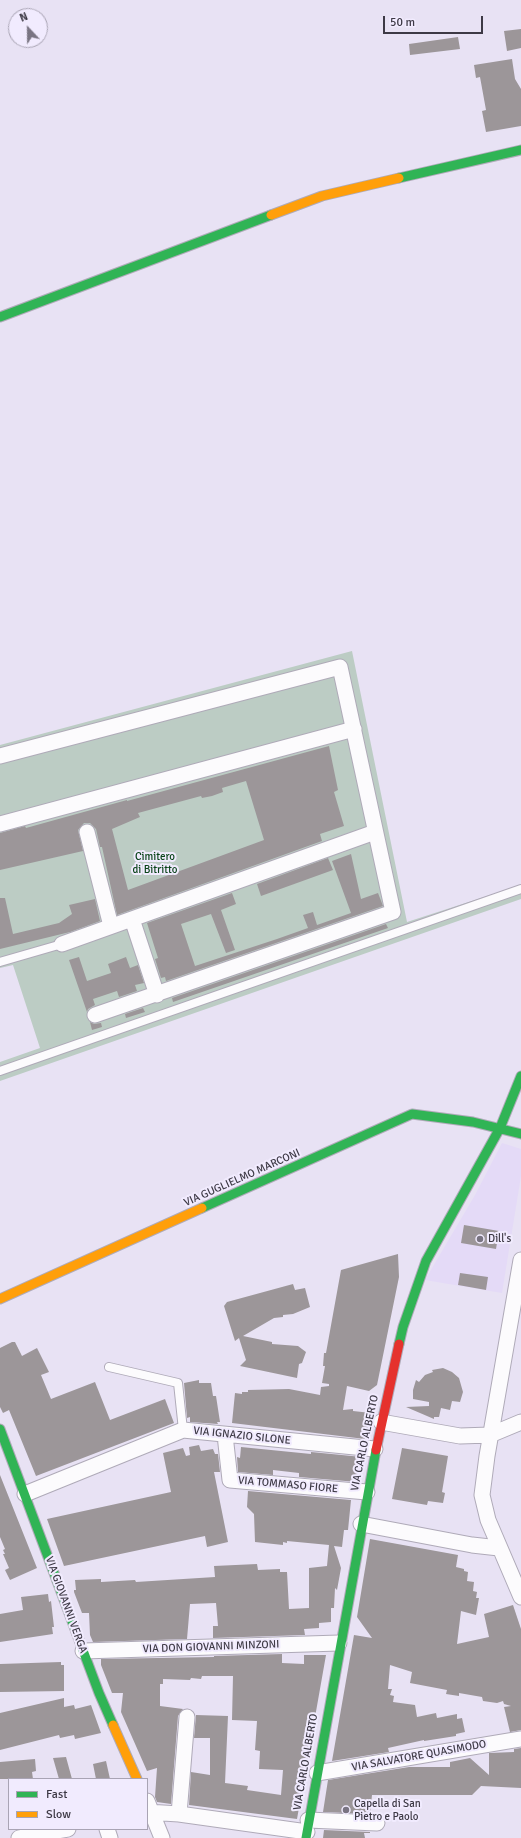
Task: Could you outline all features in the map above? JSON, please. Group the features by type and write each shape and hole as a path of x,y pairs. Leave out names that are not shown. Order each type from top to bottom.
{"street":[{"path":"0,317 322,196 521,150"},
{"path":"0,756 340,667 393,912 96,1015"},
{"path":"0,824 354,729"},
{"path":"87,832 111,926"},
{"path":"62,944 375,832"},
{"path":"132,919 157,995"},
{"name":"VIA CARLO ALBERTO","path":"307,1830 339,1643 375,1449 403,1327 426,1261 500,1128 521,1076"},
{"name":"VIA GUGLIELMO MARCONI","path":"0,1299 412,1114 472,1122 521,1134"},
{"path":"521,1260 490,1435 482,1495 488,1520 499,1548 516,1574 521,1597"},
{"path":"381,1422 460,1436 490,1435 521,1422"},
{"name":"VIA IGNAZIO SILONE","path":"25,1494 183,1430 375,1449"},
{"name":"VIA TOMMASO FIORE","path":"225,1435 230,1480 367,1492"},
{"name":"VIA GIOVANNI VERGA","path":"1,1436 25,1494 83,1651 137,1778"},
{"path":"361,1524 472,1545 499,1548"},
{"name":"VIA DON GIOVANNI MINZONI","path":"83,1651 339,1643"},
{"path":"179,1814 187,1717"},
{"name":"VIA SALVATORE QUASIMODO","path":"316,1773 521,1739"},
{"path":"148,1808 179,1814 307,1830 377,1823"},
{"path":"148,1808 162,1838"},
{"path":"19,1838 62,1833"}],"lane":[{"path":"0,1071 521,889"},
{"path":"0,962 62,944"},
{"path":"109,1367 178,1382 183,1430"}],"shaded area":[{"name":"Dill's","path":"502,1143 521,1149 521,1176 502,1293 425,1280 475,1195"}],"green space":[{"name":"Cimitero di Bitritto","path":"352,651 407,922 521,885 521,899 0,1081 0,1062 40,1048 13,965 0,968 0,745"}],"building":[{"path":"521,29 521,48 507,51 504,31"},
{"path":"458,37 460,49 410,55 409,44"},
{"path":"512,59 515,79 521,89 521,126 486,132 482,111 486,110 480,77 476,78 474,65"},
{"path":"329,746 338,790 334,792 344,826 320,834 322,841 117,915 102,847 100,847 96,829 90,823 84,823 78,830 83,851 0,870 0,833 25,826 26,828","holes":["246,781 264,840 128,890 112,829 140,817 138,813 201,796 202,798 212,796 223,792 222,788"]},
{"path":"351,854 361,899 378,893 383,906 166,981 165,977 161,978 155,959 158,958 147,923 232,893 236,904 221,910 235,950 226,953 211,914 181,924 195,966 277,939 308,928 303,915 313,912 317,925 351,913 332,861"},
{"path":"328,858 333,870 261,896 257,884"},
{"path":"0,898 5,898 13,934 59,923 72,914 69,905 95,899 100,921 70,932 0,949"},
{"path":"386,924 388,928 173,1002 172,998"},
{"path":"79,957 87,981 111,973 108,964 126,957 130,968 138,965 144,983 135,985 137,991 119,997 117,991 93,999 95,1005 88,1009 87,1012 69,960"},
{"path":"143,1008 145,1012 126,1018 125,1014"},
{"path":"90,1022 94,1024 101,1023 102,1027 92,1030"},
{"path":"464,1225 499,1231 496,1249 461,1243"},
{"path":"398,1254 399,1277 377,1385 369,1391 347,1386 343,1410 353,1409 353,1411 371,1413 365,1439 232,1423 235,1393 242,1394 242,1392 248,1392 248,1390 289,1389 320,1395 321,1387 329,1386 329,1384 322,1383 325,1366 323,1366 324,1353 326,1353 341,1270"},
{"path":"460,1273 488,1277 486,1290 458,1285"},
{"path":"293,1284 295,1290 305,1288 310,1307 293,1314 274,1318 243,1336 272,1342 272,1344 298,1346 306,1352 302,1363 299,1364 297,1378 240,1366 246,1360 239,1338 235,1341 224,1306 227,1302"},
{"path":"15,1342 22,1356 37,1348 49,1372 41,1375 51,1399 95,1382 110,1420 165,1399 174,1423 36,1476 9,1410 3,1413 0,1407 0,1348"},
{"path":"443,1368 452,1372 459,1378 463,1392 460,1402 452,1401 450,1410 441,1408 439,1417 434,1417 434,1419 406,1407 429,1406 429,1402 413,1399 413,1390 416,1380 419,1382 425,1375 433,1372 432,1370"},
{"path":"199,1380 199,1383 211,1383 213,1396 216,1396 220,1422 217,1422 218,1424 190,1422 190,1417 187,1418 184,1383"},
{"path":"199,1445 201,1451 213,1449 215,1454 218,1454 220,1472 214,1472 228,1542 207,1547 205,1536 64,1566 47,1519 171,1492 163,1453 183,1448 186,1456 190,1455 189,1447"},
{"path":"241,1447 311,1454 311,1452 362,1457 357,1482 299,1477 299,1473 273,1470 273,1475 238,1472 237,1457 240,1458"},
{"path":"402,1448 448,1456 442,1492 445,1493 443,1503 428,1501 427,1505 392,1499"},
{"path":"0,1475 37,1568 10,1580 5,1570 9,1568 3,1554 5,1554 3,1550 5,1549 0,1537"},
{"path":"248,1491 351,1500 348,1530 344,1530 342,1547 334,1546 341,1568 337,1590 335,1588 334,1608 331,1608 331,1622 319,1623 319,1628 304,1629 305,1635 213,1638 213,1626 218,1626 216,1603 190,1604 187,1639 93,1642 90,1635 89,1613 82,1613 74,1592 74,1590 76,1590 75,1580 101,1579 101,1582 135,1580 136,1582 215,1577 214,1566 257,1564 258,1570 280,1569 280,1572 287,1572 289,1609 309,1608 309,1568 327,1566 329,1545 287,1541 287,1543 283,1542 283,1545 255,1542 254,1514 247,1507"},
{"path":"370,1539 458,1555 456,1567 464,1569 464,1571 468,1572 467,1581 474,1582 473,1591 477,1592 476,1598 479,1598 476,1615 461,1611 457,1644 489,1637 484,1614 513,1605 521,1629 521,1730 510,1732 504,1707 511,1706 504,1704 503,1701 497,1703 483,1701 482,1697 459,1693 459,1696 446,1694 447,1690 410,1683 412,1672 390,1665 388,1689 392,1689 390,1695 394,1696 393,1702 415,1705 417,1717 436,1713 437,1718 457,1714 457,1719 462,1718 465,1732 456,1734 456,1736 424,1740 388,1748 389,1752 332,1761 354,1635 372,1638 357,1617"},
{"path":"48,1594 49,1602 51,1601 54,1627 52,1627 53,1634 0,1642 0,1614 23,1610 21,1597"},
{"path":"282,1654 282,1663 304,1664 304,1655 326,1655 297,1819 189,1805 191,1772 210,1775 210,1738 194,1738 196,1715 228,1716 225,1783 248,1786 247,1790 281,1795 283,1770 259,1769 260,1751 255,1750 257,1721 232,1720 233,1676 202,1676 201,1679 191,1678 190,1680 163,1679 163,1684 160,1684 160,1706 183,1709 178,1716 171,1804 157,1802 155,1797 157,1768 147,1771 121,1712 123,1693 112,1693 101,1665 101,1659"},
{"path":"61,1662 61,1665 64,1665 64,1691 0,1692 0,1664"},
{"path":"64,1698 64,1707 74,1705 75,1709 91,1705 101,1733 75,1739 74,1735 60,1738 59,1735 0,1750 0,1713"},
{"path":"521,1748 521,1788 481,1786 472,1795 372,1795 370,1814 323,1812 328,1780 409,1767 450,1767 450,1762 470,1758 489,1775 489,1753 514,1752 514,1749"},
{"path":"66,1757 72,1778 59,1778 53,1758"},
{"path":"35,1759 36,1771 32,1772 33,1778 0,1779 0,1762"},
{"path":"106,1761 110,1778 96,1778 93,1764"},
{"path":"324,1830 370,1833 364,1833 365,1838 323,1838"}],"traffic: fast":[{"path":"399,178 521,150"},
{"path":"0,317 271,215"},
{"path":"399,1344 403,1327 426,1261 500,1128 521,1076"},
{"path":"202,1208 412,1114 473,1122 521,1134"},
{"path":"0,1429 99,1693 113,1725"},
{"path":"306,1838 376,1450"}],"traffic: slow":[{"path":"271,215 322,196 399,178"},
{"path":"0,1299 202,1208"},
{"path":"113,1725 137,1778"}],"traffic: jam":[{"path":"376,1450 399,1344"}],"place":[{"name":"Dill's","path":"480,1239"},
{"name":"Capella di San Pietro e Paolo","path":"346,1810"}]}
